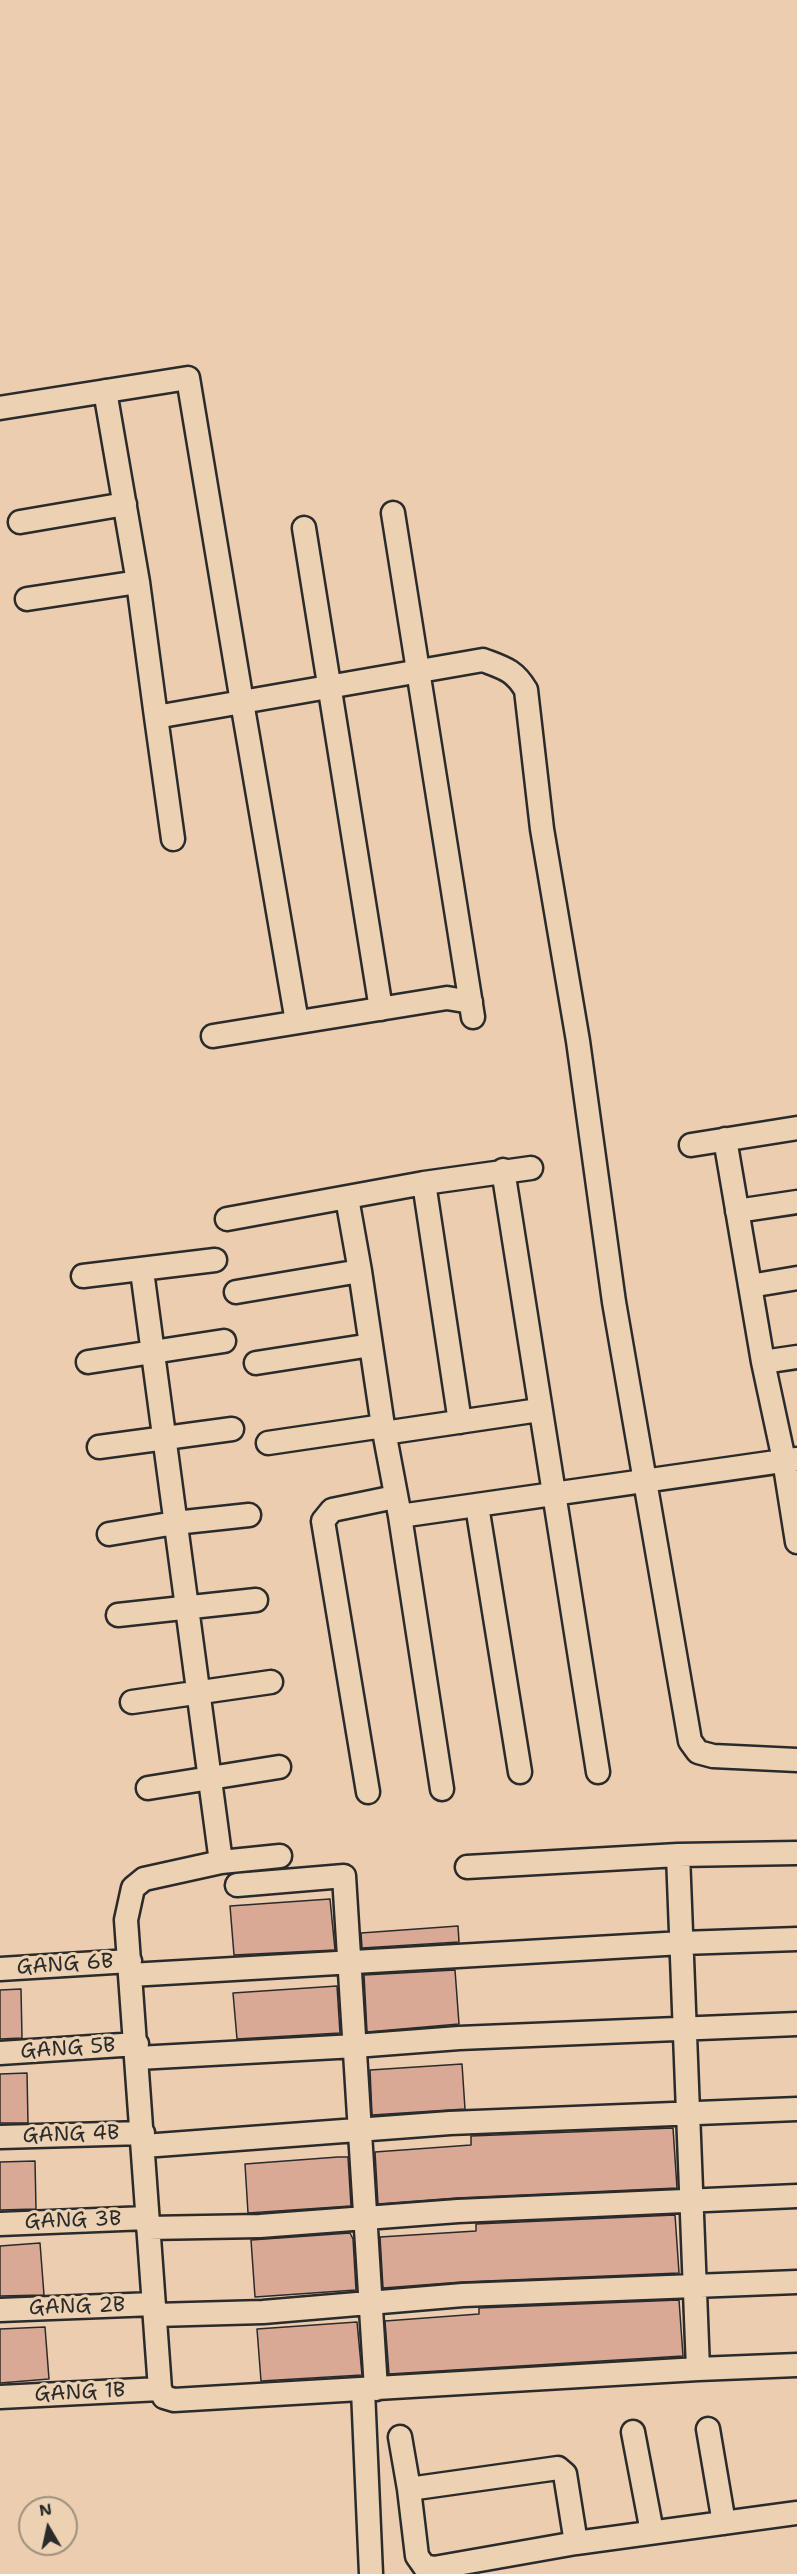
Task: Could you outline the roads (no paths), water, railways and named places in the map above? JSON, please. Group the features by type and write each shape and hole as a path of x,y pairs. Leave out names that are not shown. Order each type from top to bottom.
{"street":[{"path":"0,408 188,378 297,1022"},
{"path":"105,391 138,582 173,839"},
{"path":"20,522 125,504"},
{"path":"213,1036 447,998 472,1009 393,513"},
{"path":"304,528 381,1008"},
{"path":"27,599 138,582"},
{"path":"156,717 419,673 459,663 483,660 509,670 518,677 526,690 542,829 579,1041 614,1302 690,1741 698,1752 714,1756 797,1760"},
{"path":"691,1145 797,1128"},
{"path":"725,1139 763,1362 790,1460 797,1542"},
{"path":"227,1219 424,1183 503,1170 531,1168"},
{"path":"503,1170 539,1410 598,1772"},
{"path":"424,1183 460,1422"},
{"path":"347,1198 442,1789"},
{"path":"737,1211 797,1202"},
{"path":"83,1276 142,1271 215,1260"},
{"path":"142,1271 165,1437 185,1608 221,1862"},
{"path":"236,1292 360,1271"},
{"path":"750,1286 797,1278"},
{"path":"88,1362 224,1341"},
{"path":"256,1363 371,1345"},
{"path":"763,1362 797,1357"},
{"path":"268,1443 460,1422 539,1410"},
{"path":"99,1447 232,1429"},
{"path":"368,1792 323,1521 332,1510 477,1506 790,1460"},
{"path":"477,1506 520,1772"},
{"path":"109,1534 175,1523 249,1515"},
{"path":"118,1615 256,1600"},
{"path":"132,1702 271,1682"},
{"path":"148,1788 279,1767"},
{"path":"467,1867 678,1855 797,1853"},
{"path":"678,1855 698,2369"},
{"path":"280,1856 221,1862 144,1879 133,1888 126,1920 160,2389 164,2397 174,2400 797,2365"},
{"path":"237,1885 344,1876 370,2305 371,2574"},
{"name":"GANG 6B","path":"0,1969 350,1962 682,1943 797,1939"},
{"name":"GANG 5B","path":"0,2054 355,2046 459,2038 797,2024"},
{"name":"GANG 4B","path":"0,2137 143,2139 360,2131 450,2123 797,2109"},
{"name":"GANG 3B","path":"0,2224 147,2223 260,2226 458,2211 797,2196"},
{"name":"GANG 2B","path":"0,2310 154,2309 263,2312 370,2305 463,2295 797,2282"},
{"name":"GANG 1B","path":"0,2397 160,2389"},
{"path":"708,2428 724,2523"},
{"path":"633,2432 652,2532"},
{"path":"400,2437 417,2556 424,2566 434,2568 576,2542 797,2513"},
{"path":"409,2489 558,2468 565,2474 576,2542"}]}
